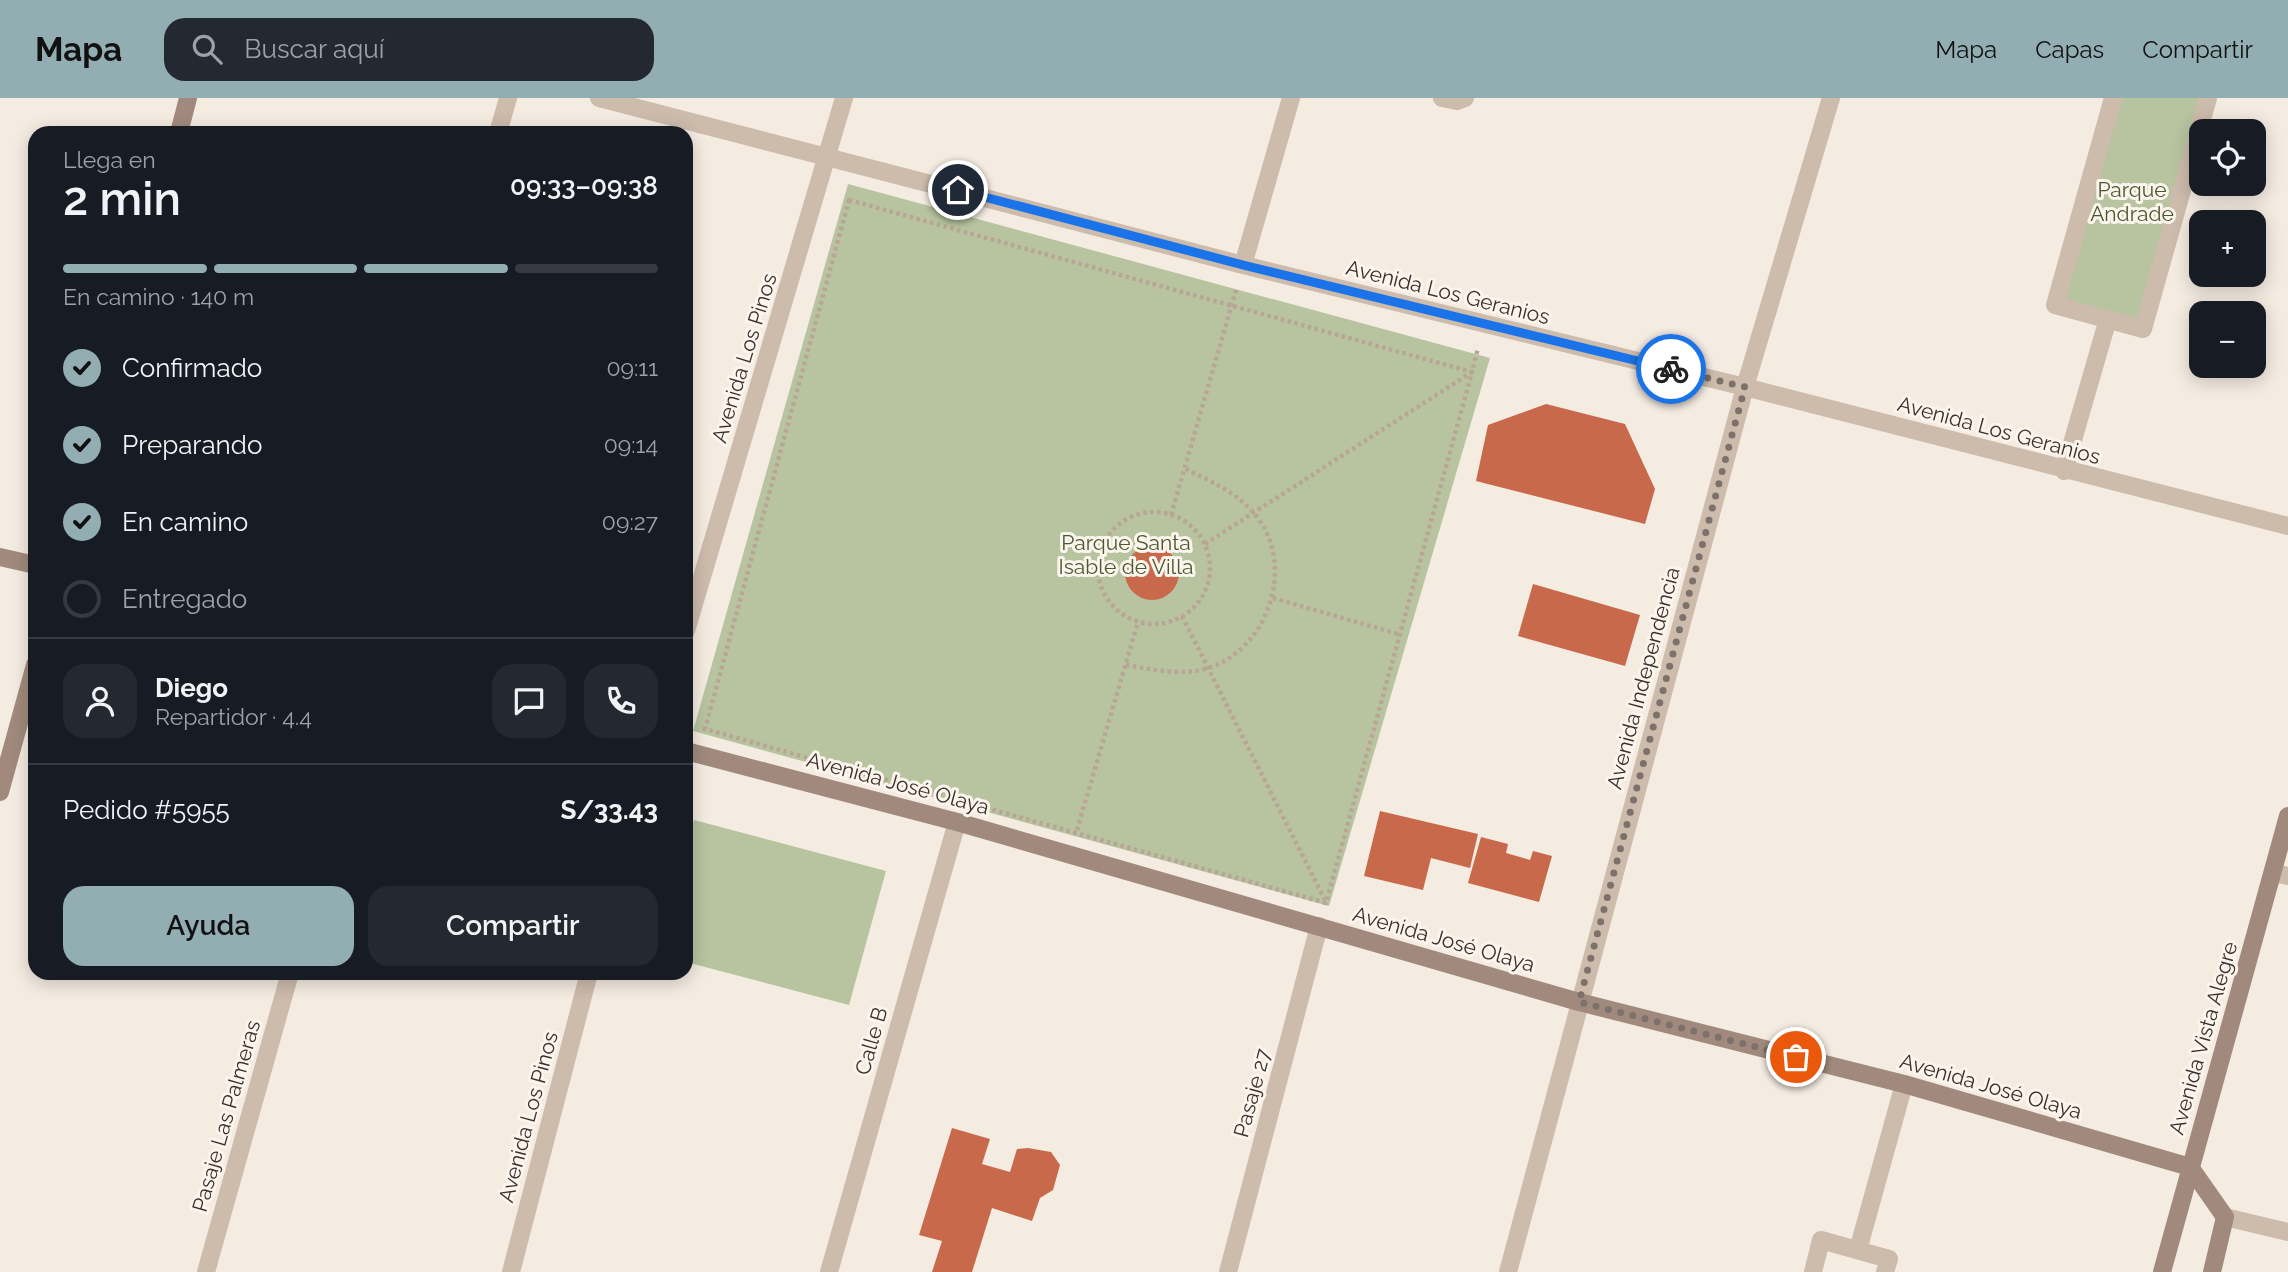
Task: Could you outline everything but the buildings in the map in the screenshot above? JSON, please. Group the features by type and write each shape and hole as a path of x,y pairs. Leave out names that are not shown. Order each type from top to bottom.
{"main road":[{"path":"180,126 188,98"},
{"path":"0,556 28,563"},
{"path":"0,792 28,690"},
{"name":"Avenida José Olaya","path":"693,753 957,822 1579,1002 1904,1084 2190,1167"},
{"name":"Avenida Vista Alegre","path":"2162,1272 2190,1167 2281,874 2288,816"},
{"path":"2190,1167 2225,1217 2212,1272"}],"street":[{"path":"500,126 508,98"},
{"name":"Avenida Los Geranios","path":"599,98 1243,265 1745,387 2064,471 2288,526"},
{"name":"Avenida Los Pinos","path":"693,608 844,98"},
{"path":"1243,265 1291,98"},
{"path":"1442,98 1457,101 1465,98"},
{"name":"Avenida Independencia","path":"1508,1272 1745,387 1831,98"},
{"path":"2113,98 2055,305 2143,329 2208,98"},
{"path":"2064,471 2108,319"},
{"name":"Calle B","path":"829,1272 957,822"},
{"name":"Pasaje 27","path":"1228,1272 1319,926"},
{"name":"Pasaje Las Palmeras","path":"206,1272 288,980"},
{"name":"Avenida Los Pinos","path":"511,1272 587,980"},
{"path":"1858,1250 1904,1084"},
{"path":"2225,1217 2288,1232"},
{"path":"1813,1272 1821,1240 1889,1259 1885,1272"}],"path":[{"path":"1326,902 705,729 849,201 1472,372"},
{"path":"1171,515 1243,265"},
{"path":"1319,926 1484,323"},
{"path":"1205,544 1472,372"},
{"path":"1126,665 1168,672 1207,667 1232,656 1256,633 1273,598 1276,572 1270,542 1254,512 1233,494 1184,468"},
{"path":"1145,513 1171,515 1195,530 1205,544 1210,561 1209,579 1202,597 1182,616 1154,625 1139,622 1118,611 1106,597 1098,579 1098,561 1103,543 1114,529 1129,518 1145,513"},
{"path":"1273,598 1398,634"},
{"path":"1182,616 1326,902"},
{"path":"1071,855 1139,622"}],"green space":[{"name":"Parque Andrade","path":"2113,98 2208,98 2202,119 2189,119 2189,166 2143,329 2055,305"},
{"name":"Parque Santa Isable de Villa","path":"848,184 1490,358 1329,906 693,731"},
{"path":"694,820 886,871 849,1005 693,964"}],"way so far":[{"path":"1671,369 1745,387 1579,1002 1796,1057"}],"route":[{"path":"958,190 1243,265 1671,369"}]}
